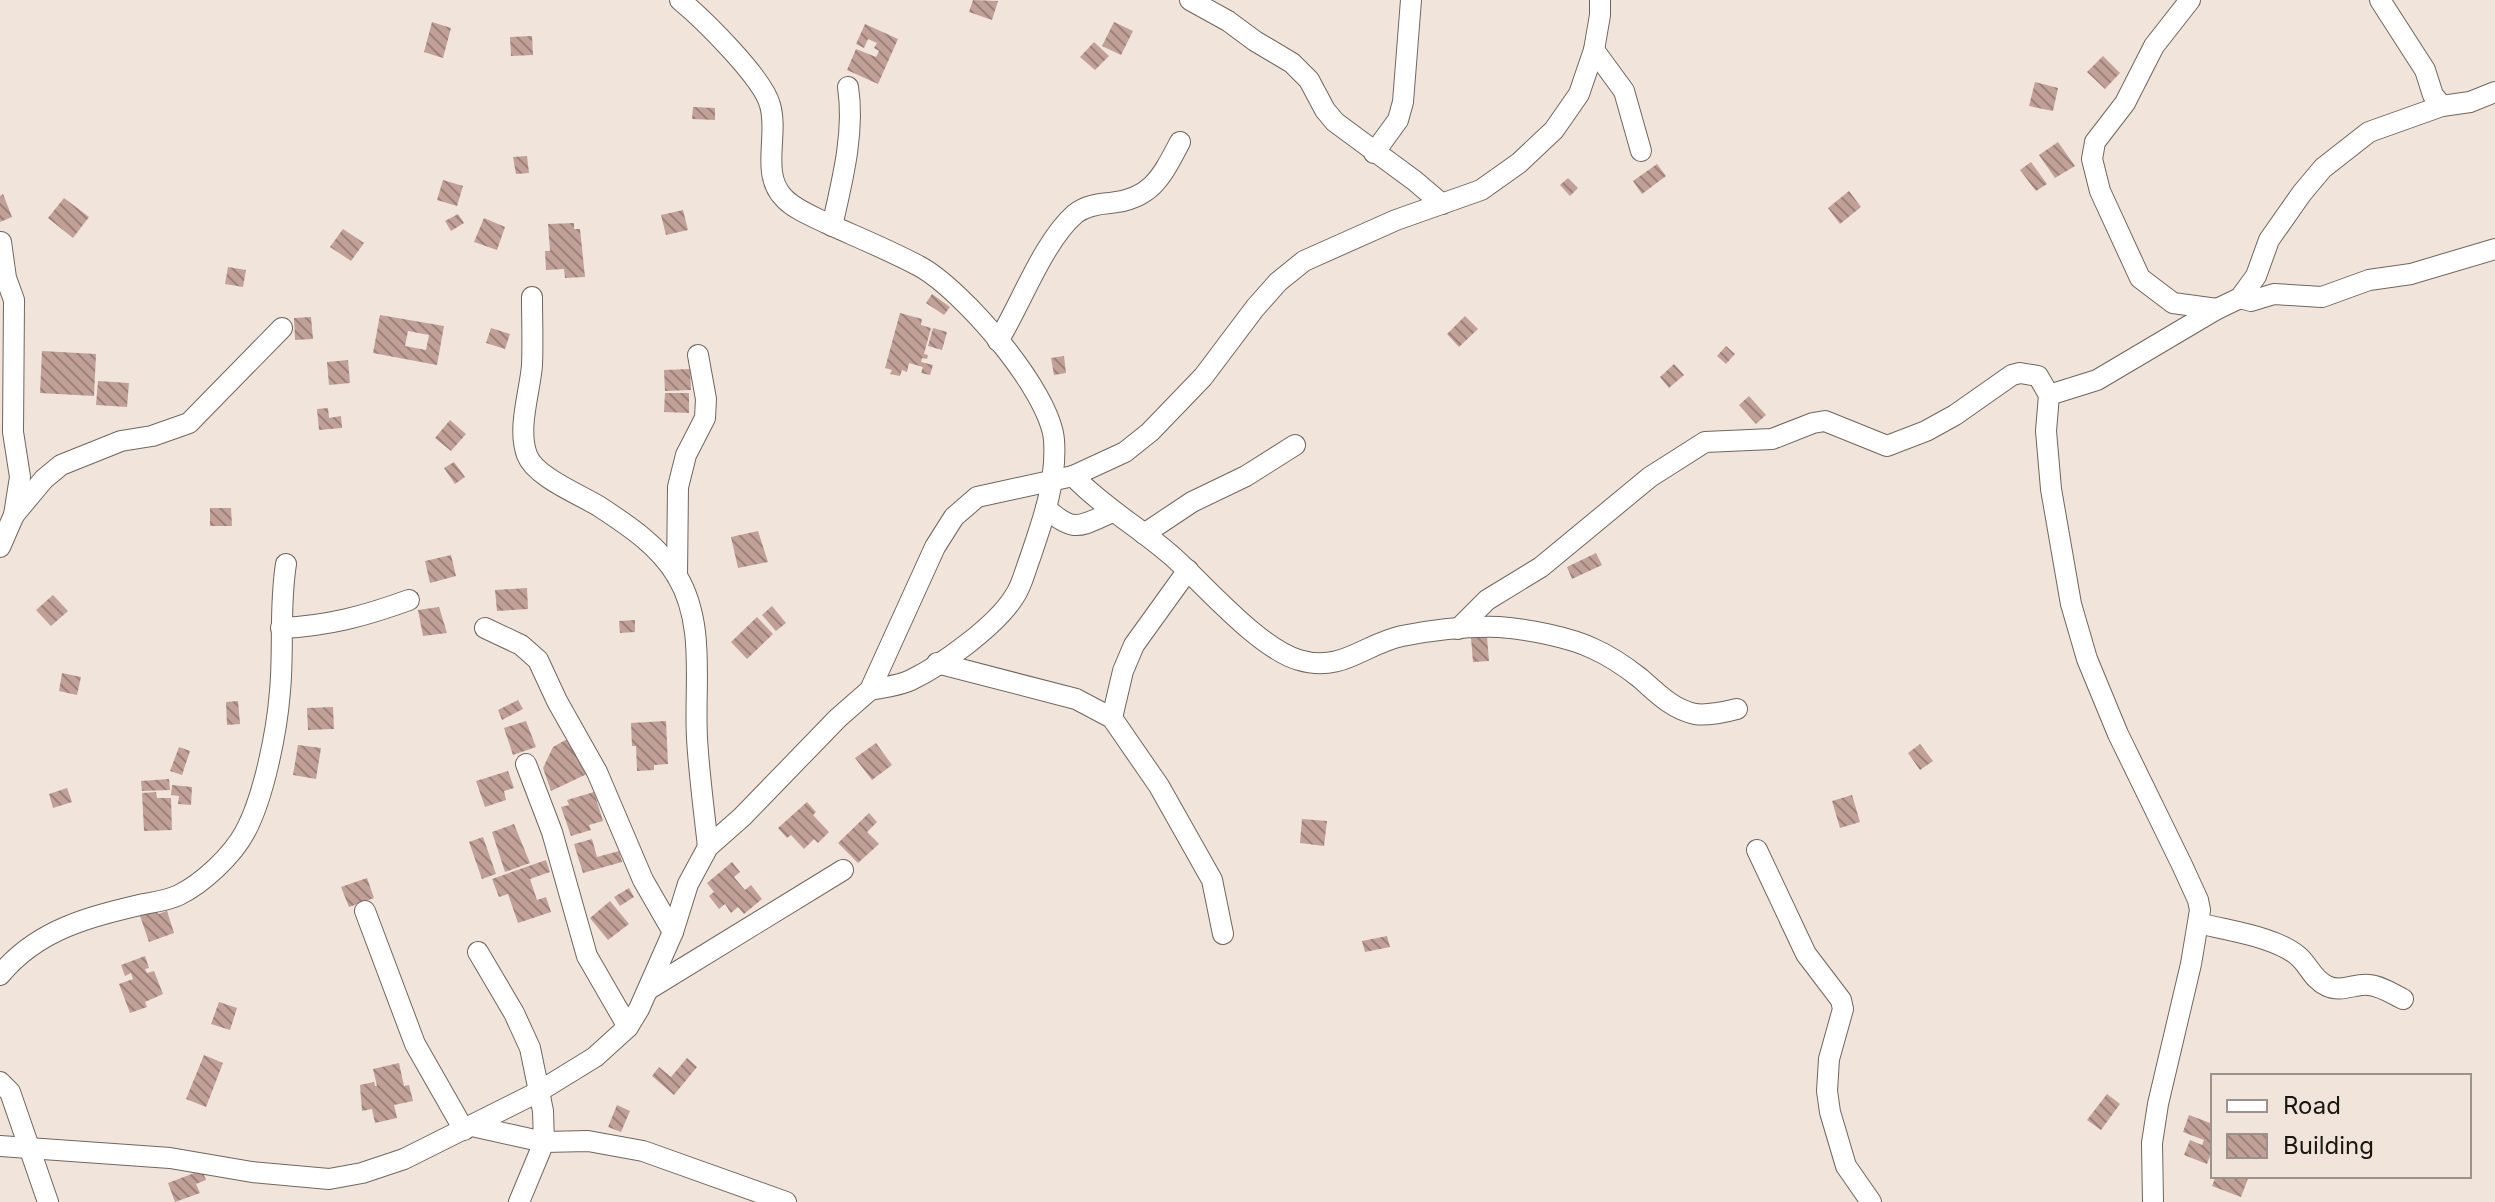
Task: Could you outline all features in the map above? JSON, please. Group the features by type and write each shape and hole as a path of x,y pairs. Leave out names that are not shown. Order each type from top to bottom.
{"street":[{"path":"680,0 733,54 770,103 774,129 770,164 774,185 784,199 832,226 922,268 952,292 998,341 1029,381 1053,431 1063,479 1046,508 1016,595 999,617 979,635 910,681 870,690"},
{"path":"1190,0 1292,63 1309,80 1335,122 1442,204"},
{"path":"1374,153 1398,120 1403,102 1411,0"},
{"path":"0,1146 170,1158 252,1172 329,1179 362,1173 404,1159 538,1092 595,1057 628,1027 649,989 673,932 688,884 708,847 870,690 935,547 954,517 977,497 1063,479 1114,459 1150,432 1203,377 1255,308 1278,282 1304,261 1396,220 1481,190 1531,154 1554,130 1579,94 1594,50 1600,0"},
{"path":"2190,0 2154,46 2125,103 2095,142 2092,159 2100,191 2140,278 2173,303 2217,309"},
{"path":"2380,0 2425,70 2433,95 2442,106"},
{"path":"1594,50 1624,91 1641,151"},
{"path":"832,226 851,109 848,87"},
{"path":"2049,395 2097,380 2240,298 2256,276 2269,240 2323,168 2369,132 2442,106 2470,102 2495,92"},
{"path":"998,341 1059,231 1077,212 1093,205 1126,202 1156,184 1180,142"},
{"path":"0,547 14,515 20,477 13,432 14,300 6,278 1,242"},
{"path":"2240,298 2251,301 2274,294 2322,297 2369,280 2411,274 2495,249"},
{"path":"532,297 532,364 524,439 527,458 558,483 641,535 677,576"},
{"path":"14,515 44,479 61,465 121,441 152,436 189,423 282,328"},
{"path":"698,355 706,399 705,418 686,455 680,475 677,576 694,627 698,668 699,765 708,847"},
{"path":"1458,629 1487,600 1541,567 1650,477 1705,442 1772,439 1825,421 1887,446 1926,431 1955,415 2012,375 2038,376 2049,395 2046,431 2051,489 2075,617 2087,659 2118,734 2198,900 2199,923 2152,1143 2153,1202"},
{"path":"1144,534 1192,502 1246,476 1295,445"},
{"path":"1063,479 1144,534 1254,632 1297,659 1323,664 1341,661 1401,636 1499,627 1592,647 1628,669 1661,698 1679,709 1697,714 1737,709"},
{"path":"1046,508 1063,523 1079,527 1113,512"},
{"path":"0,975 33,942 58,929 118,910 179,896 220,863 244,834 259,799 277,718 280,615 286,564"},
{"path":"1112,718 1123,671 1134,645 1188,570"},
{"path":"281,628 306,627 366,616 409,600"},
{"path":"485,628 521,645 538,660 597,772 643,880 673,932"},
{"path":"937,663 1076,699 1112,718 1159,786 1212,880 1223,934"},
{"path":"526,764 552,832 587,956 628,1027"},
{"path":"1757,850 1806,954 1841,1000 1843,1009 1829,1059 1827,1091 1830,1112 1846,1166 1871,1202"},
{"path":"649,989 843,870"},
{"path":"365,911 415,1044 468,1128 544,1142 588,1141 643,1151 786,1202"},
{"path":"2199,923 2242,933 2290,950 2301,957 2310,973 2325,985 2338,990 2367,984 2403,999"},
{"path":"478,952 514,1013 530,1048 544,1123 544,1142 519,1202"},
{"path":"0,1082 10,1092 48,1202"}],"building":[{"path":"973,0 998,1 992,20 969,12"},
{"path":"432,22 451,28 443,58 424,52"},
{"path":"1114,22 1133,31 1121,55 1102,46"},
{"path":"865,24 898,39 878,84 847,70 856,49 876,57 879,51 874,48 877,43 868,39 864,48 856,44"},
{"path":"532,36 533,55 511,56 510,37"},
{"path":"1094,42 1109,56 1095,70 1080,57"},
{"path":"2103,56 2120,73 2105,89 2087,72"},
{"path":"2035,82 2058,88 2053,111 2029,106"},
{"path":"693,107 715,108 715,120 692,119"},
{"path":"2058,142 2075,166 2055,178 2039,155"},
{"path":"527,156 529,173 516,174 513,157"},
{"path":"2031,162 2047,184 2036,191 2020,170"},
{"path":"1657,164 1666,176 1642,194 1633,181"},
{"path":"1568,178 1578,188 1570,196 1560,185"},
{"path":"443,180 463,186 457,206 437,200"},
{"path":"1849,191 1861,207 1840,224 1828,208"},
{"path":"3,194 12,217 0,222 0,196"},
{"path":"64,198 89,217 73,238 48,218"},
{"path":"683,210 688,230 666,235 661,215"},
{"path":"458,214 464,223 451,231 445,221"},
{"path":"484,218 505,227 497,250 474,242"},
{"path":"574,223 574,229 580,229 585,277 565,278 564,269 546,270 545,251 550,251 548,224"},
{"path":"343,229 364,243 351,261 330,247"},
{"path":"228,267 246,270 243,287 225,284"},
{"path":"932,294 950,307 944,315 926,303"},
{"path":"900,313 922,319 921,325 931,328 924,354 928,355 927,359 922,358 921,362 933,365 930,375 921,373 923,367 909,363 907,372 902,370 900,376 890,374 892,370 885,368"},
{"path":"380,315 444,326 437,365 373,353","holes":["408,331 429,335 426,350 405,346"]},
{"path":"1465,316 1478,329 1459,347 1447,334"},
{"path":"311,317 313,339 295,340 294,318"},
{"path":"491,328 510,334 505,349 486,343"},
{"path":"933,328 947,332 942,350 928,346"},
{"path":"1726,346 1735,354 1726,364 1717,356"},
{"path":"42,351 96,354 94,396 40,393"},
{"path":"1064,356 1066,373 1054,375 1051,358"},
{"path":"348,360 350,383 329,385 327,362"},
{"path":"1674,364 1684,375 1669,388 1660,377"},
{"path":"690,369 691,390 665,391 664,370"},
{"path":"98,381 129,383 127,407 96,405"},
{"path":"665,393 689,393 689,413 664,412"},
{"path":"1749,396 1766,415 1756,424 1739,405"},
{"path":"328,408 329,418 341,416 342,428 319,430 317,409"},
{"path":"450,420 466,434 451,451 435,438"},
{"path":"454,462 465,477 455,484 444,468"},
{"path":"210,508 231,508 232,526 210,526"},
{"path":"758,531 768,562 738,568 731,537"},
{"path":"1596,553 1602,565 1572,579 1567,567"},
{"path":"451,555 456,576 430,583 425,561"},
{"path":"527,588 528,609 497,611 495,590"},
{"path":"53,595 68,611 51,626 36,610"},
{"path":"772,606 786,623 776,631 762,615"},
{"path":"439,607 447,633 423,636 418,610"},
{"path":"757,617 773,634 747,659 731,642"},
{"path":"635,620 635,632 620,633 619,621"},
{"path":"1487,637 1489,661 1473,662 1471,638"},
{"path":"62,673 81,677 77,695 59,691"},
{"path":"518,700 523,709 502,720 498,710"},
{"path":"238,701 240,724 227,725 226,702"},
{"path":"333,707 334,729 308,730 307,708"},
{"path":"526,721 536,747 513,755 504,728"},
{"path":"666,721 668,764 654,765 654,770 637,771 631,723"},
{"path":"569,738 589,773 551,791 543,768 553,747"},
{"path":"876,743 892,765 872,780 855,758"},
{"path":"1920,744 1933,761 1920,770 1908,753"},
{"path":"298,745 321,748 316,779 293,775"},
{"path":"179,747 190,751 182,775 170,771"},
{"path":"508,771 514,788 504,791 506,800 485,807 476,781"},
{"path":"169,779 170,790 142,791 141,781"},
{"path":"172,785 192,787 191,805 178,804 179,796 171,795"},
{"path":"67,788 72,802 53,808 49,794"},
{"path":"156,792 157,798 171,798 172,830 144,831 142,793"},
{"path":"594,792 603,821 589,825 591,830 571,836 561,807 569,805 567,800"},
{"path":"1852,795 1860,822 1840,828 1832,801"},
{"path":"807,802 816,812 813,815 829,832 818,843 814,839 804,849 791,835 787,838 778,828"},
{"path":"869,813 877,822 867,832 879,844 858,863 838,843"},
{"path":"1302,819 1327,821 1324,846 1300,843"},
{"path":"514,824 530,863 505,872 492,832"},
{"path":"483,837 496,874 482,879 469,842"},
{"path":"592,839 597,857 619,851 622,862 583,873 574,844"},
{"path":"546,860 550,872 530,879 537,900 546,897 551,912 518,923 508,894 499,897 492,879"},
{"path":"732,862 740,872 734,877 745,890 751,885 762,899 744,914 738,907 731,913 725,904 719,909 709,896 714,892 707,883"},
{"path":"367,878 374,898 349,907 341,887"},
{"path":"629,888 634,897 620,906 614,897"},
{"path":"610,901 629,924 608,940 590,918"},
{"path":"155,908 158,914 167,911 174,933 149,942 139,913"},
{"path":"1387,936 1390,947 1365,952 1362,941"},
{"path":"145,956 149,968 145,969 147,973 154,971 163,994 145,1002 147,1007 130,1013 119,984 133,979 131,973 125,976 121,965"},
{"path":"219,1002 237,1008 230,1030 211,1024"},
{"path":"204,1055 223,1063 206,1107 186,1099"},
{"path":"687,1058 697,1067 674,1095 652,1076 659,1067 671,1077"},
{"path":"399,1063 404,1086 409,1085 413,1101 394,1105 397,1118 375,1123 372,1109 362,1111 360,1085 374,1082 377,1086 373,1069"},
{"path":"2107,1094 2120,1104 2101,1130 2087,1120"},
{"path":"617,1105 630,1111 621,1132 608,1127"},
{"path":"2189,1115 2211,1123 2211,1153 2207,1164 2184,1155 2190,1140 2202,1145 2204,1140 2183,1132"},
{"path":"202,1170 206,1180 196,1184 200,1193 175,1202 168,1183"},
{"path":"2215,1178 2248,1178 2241,1197 2212,1186"}]}
